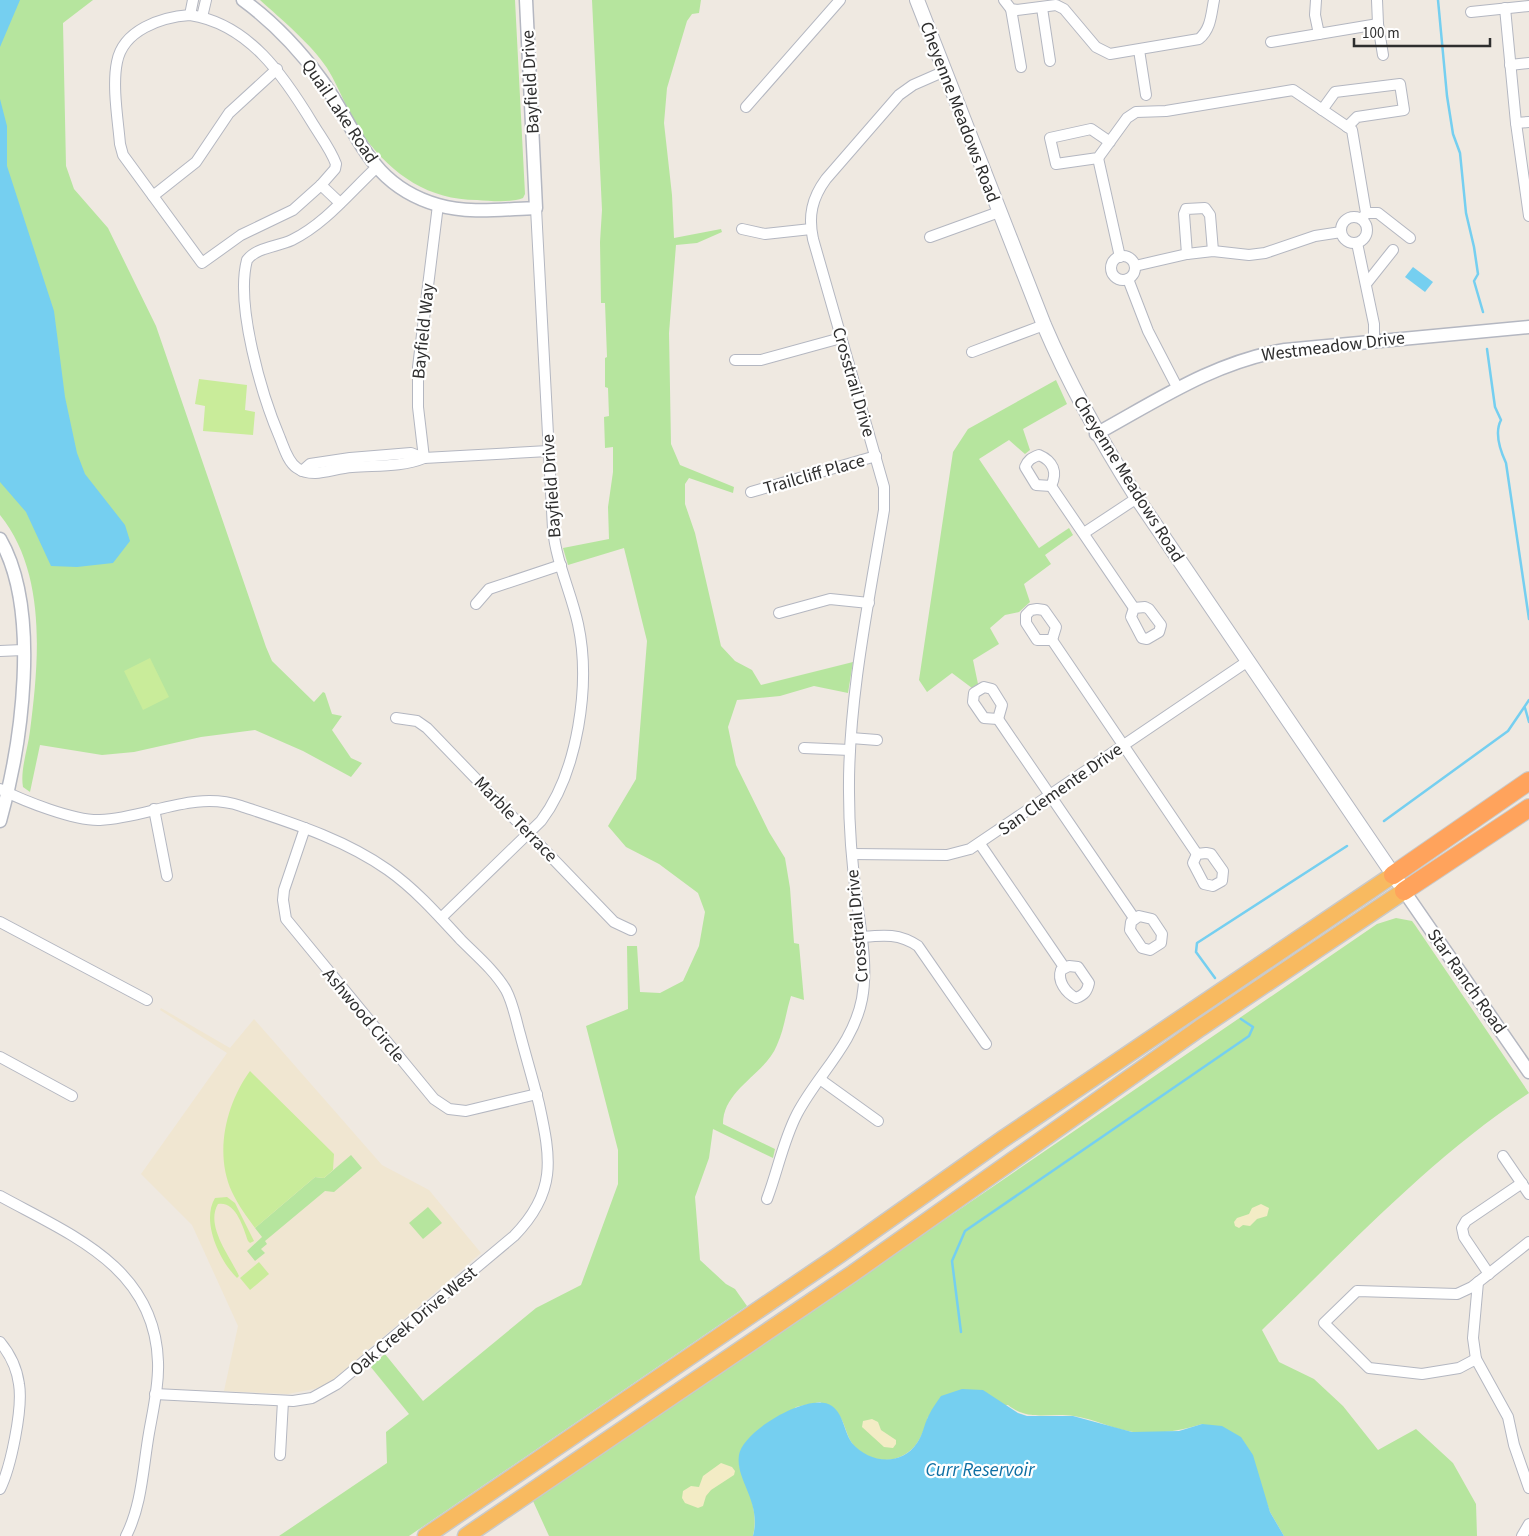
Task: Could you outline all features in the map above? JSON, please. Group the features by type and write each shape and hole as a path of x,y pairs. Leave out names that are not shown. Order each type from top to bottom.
{"highway":[{"path":"426,1536 839,1255 1003,1138 1529,782"},
{"path":"466,1536 867,1263 1200,1028 1529,808"}],"main road":[{"name":"Cheyenne Meadows Road","path":"917,0 1044,325 1061,366 1096,434 1137,498 1404,891"}],"street":[{"path":"190,16 193,0"},
{"path":"202,17 206,0"},
{"name":"Quail Lake Road","path":"244,0 285,36 320,78 358,144 377,167 404,188 438,205 479,210 536,208"},
{"name":"Bayfield Drive","path":"441,918 550,809 564,782 572,755 579,710 581,642 578,624 554,539 526,0"},
{"path":"746,107 840,0"},
{"path":"1008,4 1022,10 1056,6 1064,8 1101,52 1110,54 1199,39 1206,33 1210,25 1214,0"},
{"path":"1316,0 1315,15 1319,34"},
{"path":"1377,0 1378,24 1383,55"},
{"path":"1008,4 1021,67"},
{"path":"1471,12 1529,6"},
{"path":"1042,8 1050,61"},
{"path":"1505,8 1516,123 1526,180 1529,216"},
{"path":"180,16 202,17 230,28 277,69 334,159 335,169 321,185 286,214 241,235 202,263 121,150 117,62 119,54 141,28 180,16"},
{"path":"1271,42 1378,24"},
{"path":"1139,50 1146,94"},
{"path":"1510,65 1529,63"},
{"path":"153,196 196,162 229,112 277,69"},
{"name":"Crosstrail Drive","path":"767,1199 776,1177 783,1145 792,1122 848,1039 859,1010 864,978 848,791 851,738 884,498 882,475 810,229 813,202 826,179 906,89 944,71"},
{"path":"1322,110 1335,92 1400,84 1404,110 1357,117 1347,127"},
{"path":"1110,142 1091,129 1050,138 1056,164 1098,158 1110,142 1127,118 1136,112 1166,111 1293,90 1352,130 1364,216 1367,233 1363,240 1357,243 1347,241 1341,232 1342,225 1348,219 1356,217 1364,216 1378,213 1410,238"},
{"path":"1516,123 1529,122"},
{"path":"1098,158 1120,257"},
{"path":"377,167 325,218 302,235 251,255 245,267 249,330 260,382 284,448 297,472 314,473 352,467 411,463 424,458 548,451"},
{"path":"321,185 340,203"},
{"name":"Bayfield Way","path":"424,458 418,406 418,366 438,205"},
{"path":"1187,254 1184,214 1186,209 1200,207 1205,208 1210,215 1213,251"},
{"path":"930,237 999,212"},
{"path":"742,229 765,234 810,229"},
{"path":"1134,266 1187,254 1213,251 1249,255 1265,253 1315,236 1341,232"},
{"path":"1357,243 1374,324 1374,340"},
{"path":"1366,284 1393,250"},
{"path":"1120,257 1128,258 1134,266 1134,274 1128,279 1117,279 1112,273 1113,261 1120,257"},
{"path":"1128,279 1148,331 1177,387"},
{"path":"972,352 1044,325"},
{"name":"Westmeadow Drive","path":"1096,434 1177,387 1224,366 1253,356 1285,350 1374,340 1529,327"},
{"path":"735,360 761,360 841,338"},
{"name":"Trailcliff Place","path":"751,492 876,456"},
{"path":"1051,486 1134,608"},
{"path":"1084,533 1137,498"},
{"path":"0,539 12,562 20,590 23,650 21,716 4,791 0,821"},
{"path":"476,604 489,589 560,565"},
{"path":"779,613 830,599 869,603"},
{"path":"1052,640 1197,854"},
{"path":"0,650 23,650"},
{"name":"San Clemente Drive","path":"852,854 947,855 970,849 1248,661"},
{"name":"Marble Terrace","path":"396,718 417,721 427,728 614,922 631,930"},
{"path":"998,718 1134,918"},
{"path":"851,738 877,740"},
{"path":"804,748 850,750"},
{"path":"4,791 82,819 110,819 154,809 167,876"},
{"name":"Oak Creek Drive West","path":"154,809 218,800 305,828 344,843 383,866 405,883 441,918 506,990 511,1002 548,1144 549,1172 541,1199 527,1223 337,1384 312,1398 282,1401 155,1394"},
{"name":"Ashwood Circle","path":"305,828 284,890 283,900 286,919 434,1099 449,1109 466,1111 536,1094"},
{"path":"980,844 1064,967"},
{"name":"Star Ranch Road","path":"1404,891 1529,1072"},
{"path":"0,922 147,1000"},
{"path":"861,937 898,936 918,946 986,1044"},
{"path":"0,1057 72,1096"},
{"path":"821,1080 878,1121"},
{"path":"1504,1156 1529,1194"},
{"path":"1489,1274 1464,1237 1462,1228 1466,1221 1522,1184"},
{"path":"0,1196 80,1240 108,1259 123,1274 147,1312 154,1333 158,1362 155,1394 136,1514 126,1536"},
{"path":"1476,1359 1459,1368 1422,1374 1369,1368 1324,1323 1356,1291 1457,1294 1478,1282 1529,1242"},
{"path":"1478,1282 1473,1338 1476,1359 1508,1417 1514,1445 1529,1488"},
{"path":"0,1342 14,1366 20,1396 10,1464 0,1489"},
{"path":"280,1455 282,1401"},
{"path":"1522,1536 1529,1524"}],"shaded area":[{"path":"161,1008 230,1048 254,1019 382,1165 429,1190 481,1253 328,1384 288,1394 224,1391 238,1326 192,1225 141,1174 227,1053 160,1010"}],"green space":[{"path":"0,0 93,0 63,23 66,166 74,189 108,228 156,326 272,661 314,702 323,692 325,693 332,714 342,716 332,730 351,758 362,763 351,777 303,751 255,730 201,737 134,752 102,755 40,745 30,792 23,787 23,766 33,704 37,647 33,590 26,563 15,538 0,515"},
{"path":"260,0 515,0 525,194 523,198 512,201 500,201 460,199 443,196 413,183 400,174 376,151 359,130 321,59 296,32"},
{"path":"592,0 701,0 699,13 692,14 687,21 667,88 664,123 672,195 674,238 721,229 722,232 697,243 676,245 669,333 671,444 680,465 734,487 733,493 689,478 685,484 685,504 695,533 721,646 735,661 752,670 761,685 853,662 848,693 814,686 780,696 737,700 728,727 736,765 769,832 785,858 790,888 794,943 799,944 804,1000 791,996 777,1045 771,1056 737,1092 725,1112 723,1124 775,1149 773,1158 713,1129 709,1158 695,1197 700,1260 726,1284 735,1289 747,1306 409,1536 279,1536 387,1463 386,1432 409,1414 370,1366 385,1354 423,1401 536,1308 581,1285 618,1184 618,1150 586,1026 628,1009 627,946 637,946 640,992 660,993 683,981 699,946 705,912 698,893 659,864 626,847 608,826 636,779 647,641 624,548 568,565 563,548 609,539 608,507 613,472 613,447 605,448 604,417 609,416 608,388 605,387 605,358 607,357 605,303 601,303 600,242 602,210"},
{"path":"199,379 247,385 245,410 255,412 253,435 203,431 205,406 195,404"},
{"path":"1056,380 1067,404 1023,429 1030,450 1025,454 1009,440 979,459 1039,548 1069,528 1073,535 1045,555 1051,564 1024,584 1030,602 1019,612 1005,615 990,628 999,644 973,660 978,684 972,688 952,673 927,692 919,680 953,452 968,429"},
{"path":"150,658 169,697 143,710 124,671"},
{"path":"1396,918 1412,921 1529,1093 1493,1118 1423,1175 1262,1330 1279,1362 1314,1379 1343,1406 1378,1450 1416,1429 1453,1463 1476,1504 1477,1536 1284,1536 1270,1512 1261,1487 1202,1424 1168,1432 1133,1432 1074,1416 1031,1415 1008,1405 928,1417 918,1442 909,1452 897,1458 884,1460 864,1454 854,1446 838,1413 820,1402 796,1407 739,1465 754,1509 753,1536 549,1536 533,1501 1377,924"},
{"path":"250,1071 334,1154 333,1170 324,1178 315,1177 255,1228 232,1192 227,1177 223,1145 229,1114 235,1098"},
{"path":"351,1155 362,1168 334,1192 325,1191 265,1241 267,1244 261,1249 265,1253 255,1261 247,1251 262,1237 255,1228 315,1177 324,1178"},
{"path":"227,1197 235,1203 254,1241 250,1243 248,1241 241,1222 234,1211 224,1204 218,1204 215,1213 217,1231 220,1241 239,1276 237,1278 218,1251 211,1229 211,1207 215,1198"},
{"path":"428,1207 442,1223 423,1239 409,1223"},
{"path":"259,1262 269,1274 250,1290 240,1278"}],"sand":[{"path":"1261,1204 1269,1208 1267,1216 1257,1219 1250,1226 1243,1225 1239,1228 1235,1226 1234,1222 1237,1218 1249,1214 1252,1208"},
{"path":"872,1419 878,1422 881,1430 896,1440 893,1448 884,1447 862,1427 863,1421"},
{"path":"721,1463 732,1467 735,1471 734,1475 711,1490 706,1496 703,1506 698,1508 685,1503 682,1498 683,1491 691,1486 699,1487 703,1476"}],"water":[{"path":"0,0 20,0 0,47"},
{"path":"0,99 7,126 7,166 54,311 65,397 77,453 85,474 125,525 130,541 113,563 77,567 51,566 26,512 0,482"},
{"path":"1413,267 1433,282 1425,292 1405,277"},
{"name":"Curr Reservoir","path":"962,1389 983,1390 1018,1413 1027,1416 1073,1416 1132,1432 1179,1431 1202,1424 1222,1426 1241,1437 1253,1455 1270,1512 1284,1536 753,1536 754,1512 741,1473 739,1455 743,1445 764,1425 794,1408 822,1403 832,1406 836,1410 849,1439 859,1450 876,1458 894,1459 910,1451 917,1443 930,1412 941,1396"}],"waterway":[{"path":"1438,0 1447,96 1453,134 1460,153 1466,213 1478,274 1474,281 1483,312"},
{"path":"1487,349 1495,407 1501,420 1498,436 1506,463 1529,619"},
{"path":"1384,821 1508,731 1529,700"},
{"path":"1525,708 1529,722"},
{"path":"1215,978 1196,952 1197,943 1347,846"},
{"path":"961,1332 952,1261 965,1231 1249,1036 1253,1027 1241,1019"}]}
